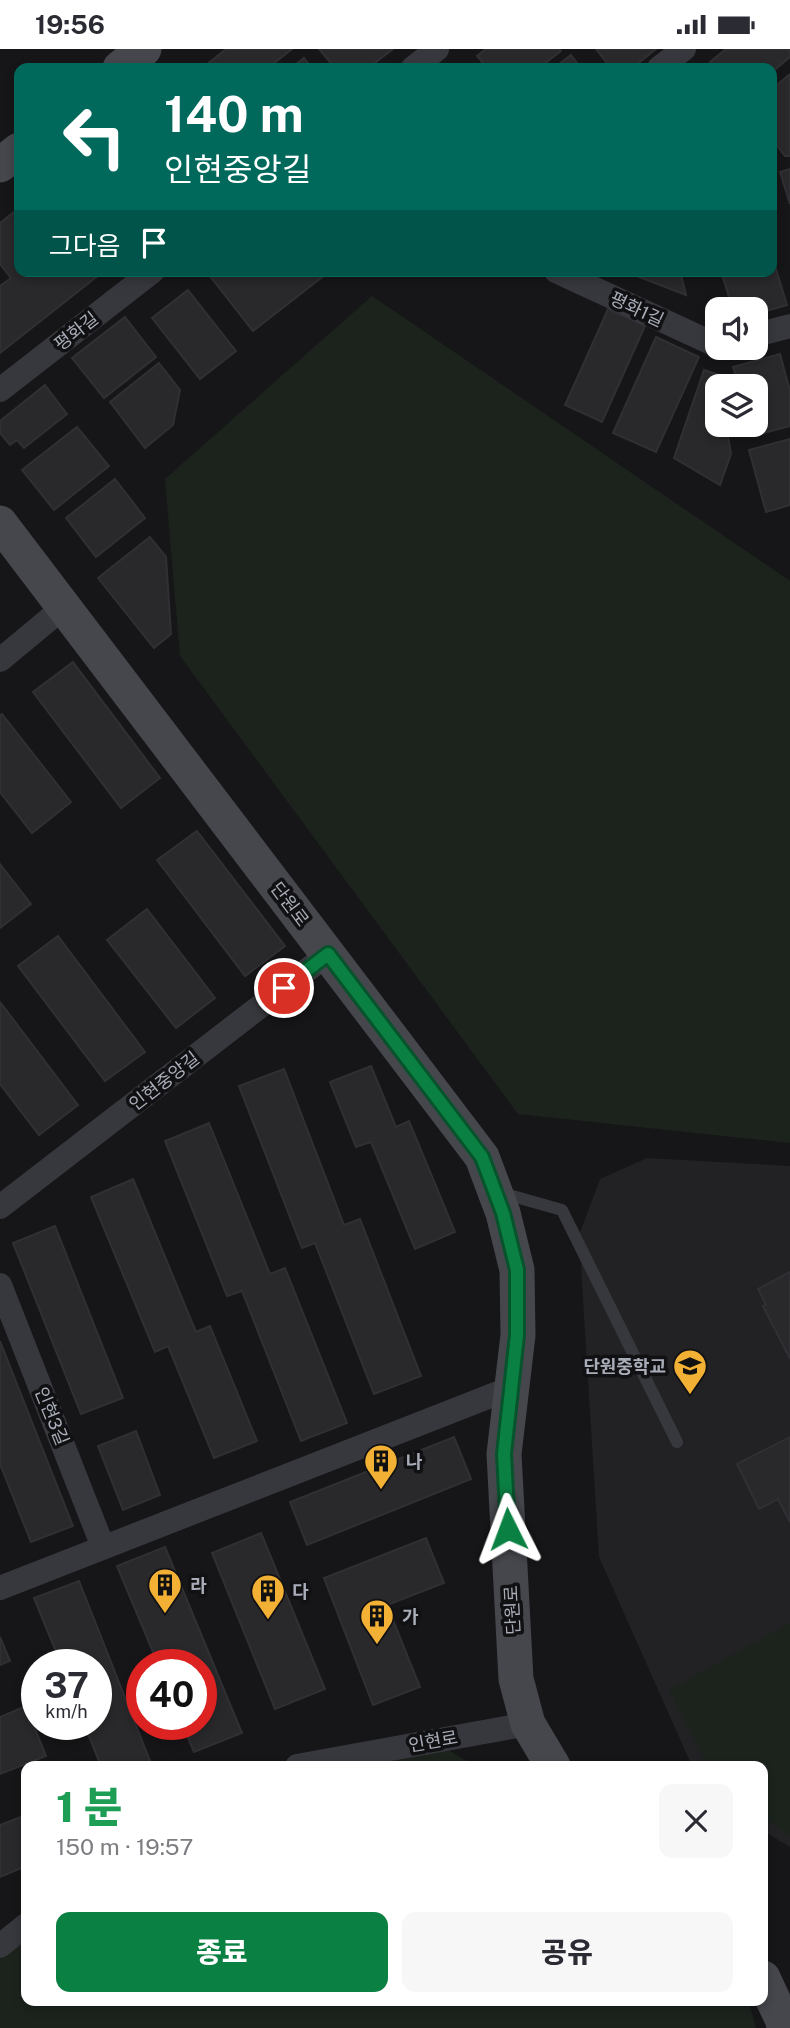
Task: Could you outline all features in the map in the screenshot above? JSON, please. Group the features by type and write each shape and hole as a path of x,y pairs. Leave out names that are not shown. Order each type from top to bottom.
{"street":[{"path":"126,63 144,49"},
{"path":"419,63 437,49"},
{"path":"666,63 684,49"},
{"path":"0,165 14,154"},
{"name":"평화길","path":"0,390 145,277"},
{"name":"평화1길","path":"569,277 705,340"},
{"path":"768,332 790,326"},
{"name":"단원로","path":"0,523 482,1157 503,1213 517,1270 517,1335 504,1454 516,1679 528,1724 550,1761"},
{"path":"0,660 64,607"},
{"name":"인현중앙길","path":"0,1207 328,954"},
{"name":"인현3길","path":"0,1285 103,1547"},
{"path":"0,1588 510,1388"},
{"name":"인현로","path":"325,1761 528,1724"},
{"path":"0,1946 21,1929"},
{"path":"768,1989 784,2028"}],"lane":[{"path":"495,1191 562,1210 677,1442"}],"shaded area":[{"path":"372,296 790,581 790,1143 518,1114 180,656 165,479"},
{"name":"단원중학교","path":"647,1158 790,1166 790,1847 768,1834 768,1761 690,1761 599,1557 579,1235 600,1179"},
{"path":"790,1623 790,1835 768,1820 768,1761 705,1761 669,1690"},
{"path":"445,1748 467,1761 391,1761"},
{"path":"21,1913 21,2006 750,2006 756,2028 0,2028 0,1932"}],"building":[{"path":"226,49 292,49 274,63 208,63"},
{"path":"319,49 393,49 375,63 331,63"},
{"path":"486,49 561,51 545,63 483,63 477,56"},
{"path":"596,49 656,49 638,63 607,63"},
{"path":"726,49 790,49 790,57 777,68 777,63 710,62"},
{"path":"571,55 577,63 561,63"},
{"path":"790,74 790,156 785,156 777,146 777,85"},
{"path":"790,169 790,204 780,172"},
{"path":"14,212 14,277 96,277 0,353 0,286 11,278 0,264 0,223"},
{"path":"777,272 787,305 768,311 768,297 729,297 723,277 777,277"},
{"path":"211,277 322,277 253,331"},
{"path":"640,277 682,277 686,295"},
{"path":"188,290 236,351 200,379 152,318"},
{"path":"608,309 645,326 602,422 565,405"},
{"path":"125,317 156,357 104,398 72,358"},
{"path":"656,337 699,357 656,452 613,433"},
{"path":"780,354 790,391 790,426 768,432 768,374 735,374 733,367 768,360 768,357"},
{"path":"159,363 180,390 173,425 145,448 110,402"},
{"path":"704,370 716,374 705,374 705,437 728,437 731,454 720,485 674,458"},
{"path":"45,385 67,414 24,448 17,440 10,445 0,433 0,421"},
{"path":"77,427 109,466 54,510 22,470"},
{"path":"790,439 790,505 766,512 749,450"},
{"path":"115,479 145,518 96,557 66,518"},
{"path":"150,537 166,557 171,634 154,648 98,578"},
{"path":"73,662 160,778 121,808 33,692"},
{"path":"2,714 71,802 32,833 0,792"},
{"path":"197,831 285,946 245,976 157,860"},
{"path":"0,864 31,904 0,928"},
{"path":"147,909 215,998 176,1028 107,940"},
{"path":"58,936 145,1052 105,1081 18,966"},
{"path":"0,1002 78,1105 39,1135 0,1084"},
{"path":"371,1066 396,1127 409,1121 455,1232 415,1249 371,1142 356,1147 330,1082"},
{"path":"284,1069 344,1225 360,1219 421,1376 374,1394 315,1243 302,1248 239,1086"},
{"path":"209,1123 270,1274 285,1268 347,1423 301,1441 242,1291 227,1296 165,1141"},
{"path":"133,1179 196,1332 210,1326 257,1441 214,1458 168,1346 155,1352 91,1197"},
{"path":"55,1226 123,1398 81,1414 13,1243"},
{"path":"790,1272 790,1359 763,1306 766,1305 758,1289"},
{"path":"0,1341 73,1526 31,1542 0,1464"},
{"path":"136,1431 160,1495 123,1510 98,1446"},
{"name":"나","path":"454,1437 471,1479 307,1545 290,1502"},
{"path":"790,1437 790,1522 778,1499 759,1509 737,1464"},
{"name":"다","path":"261,1533 325,1689 275,1709 212,1553"},
{"name":"가","path":"426,1538 444,1583 387,1605 420,1687 373,1705 324,1578"},
{"name":"라","path":"165,1547 207,1649 152,1649 117,1566"},
{"path":"79,1581 106,1649 55,1649 34,1598"},
{"path":"0,1637 10,1661 0,1665"},
{"path":"112,1665 126,1700 126,1740 142,1740 150,1761 99,1761 90,1740 112,1740"},
{"name":"라","path":"217,1673 242,1733 194,1752 189,1740 217,1740"},
{"path":"21,1708 21,1740 40,1740 46,1756 33,1761 21,1761 21,1766 0,1774 0,1717"},
{"path":"21,1817 21,1868 0,1877 0,1825"}],"place":[{"name":"단원중학교","path":"690,1396"},
{"name":"나","path":"381,1491"},
{"name":"라","path":"165,1615"},
{"name":"다","path":"268,1621"},
{"name":"가","path":"377,1646"}],"route":[{"path":"284,988 328,954 482,1157 503,1213 517,1270 517,1335 504,1454 508,1529"}]}
